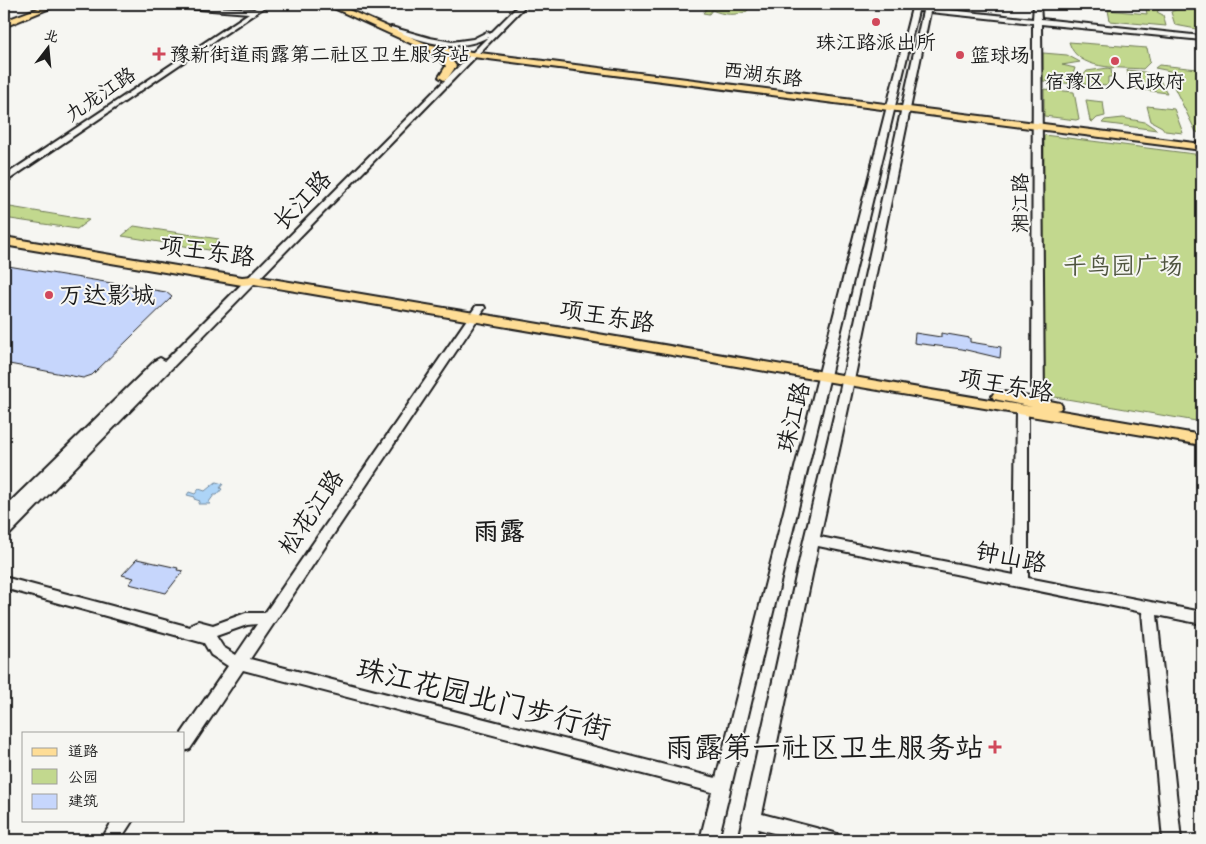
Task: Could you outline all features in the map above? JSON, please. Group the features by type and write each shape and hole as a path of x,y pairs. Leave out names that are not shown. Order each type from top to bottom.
{"main road":[{"path":"4,22 48,4"},
{"path":"4,22 56,4"},
{"name":"西湖东路","path":"329,4 432,48 1202,146"},
{"name":"西湖东路","path":"338,4 394,31"},
{"path":"394,31 448,60 451,66 444,77"},
{"name":"项王东路","path":"4,232 252,276 826,372 1038,402 1202,431"},
{"name":"项王东路","path":"4,241 252,276"},
{"name":"项王东路","path":"848,375 1022,410 1202,440"}],"street":[{"path":"161,4 255,8"},
{"name":"九龙江路","path":"4,172 255,8 266,4"},
{"name":"长江路","path":"4,531 444,77 472,54 519,4"},
{"name":"长江路","path":"4,516 252,276 524,4"},
{"name":"湘江路","path":"1037,4 1038,402"},
{"name":"九龙江路","path":"4,180 255,8"},
{"path":"924,9 929,17 939,14 979,14"},
{"path":"924,9 1202,37"},
{"name":"珠江路","path":"709,840 891,106 924,9"},
{"name":"珠江路","path":"746,840 906,108 924,9"},
{"path":"394,31 439,43 458,45 476,42 493,30"},
{"name":"松花江路","path":"185,742 263,618 475,312"},
{"name":"松花江路","path":"185,732 236,662 475,312"},
{"path":"1021,582 1022,410"},
{"name":"钟山路","path":"811,540 1202,618"},
{"path":"4,574 213,631 246,619 263,618"},
{"path":"4,583 209,638 217,651 236,662"},
{"path":"1149,607 1172,840"},
{"name":"珠江花园北门步行街","path":"236,662 722,787"},
{"path":"751,819 831,840"},
{"path":"110,840 123,822"},
{"path":"119,840 131,822"}],"green space":[{"path":"710,4 752,4 747,11 738,14 725,14 712,10 709,14 703,13"},
{"path":"1145,4 1159,10 1157,12 1163,15 1166,26 1110,21 1108,10 1147,14"},
{"path":"1188,4 1202,4 1202,30 1175,25 1171,12 1188,7"},
{"path":"1069,42 1147,48 1150,62 1143,69 1100,66 1080,58 1073,51"},
{"path":"1043,53 1067,55 1080,62 1062,65 1075,68 1073,74 1074,84 1043,81"},
{"path":"1159,65 1202,68 1202,133 1196,132 1171,81 1166,75 1175,72 1155,68"},
{"path":"1111,69 1112,77 1108,77 1108,86 1083,84 1082,77 1087,71"},
{"path":"1127,70 1144,72 1158,77 1167,93 1136,89 1133,80 1129,79"},
{"path":"1044,89 1074,92 1079,119 1044,116"},
{"path":"1086,100 1103,102 1105,116 1097,118 1093,122 1090,121"},
{"path":"1147,106 1174,109 1183,133 1165,131 1162,127 1151,121"},
{"path":"1123,118 1145,122 1157,130 1102,123 1105,120"},
{"name":"千鸟园广场","path":"1044,135 1202,155 1202,422 1043,395"},
{"path":"4,206 89,220 77,229 4,218"},
{"path":"134,226 219,239 209,250 122,236"}],"water":[{"path":"216,482 223,484 220,488 222,489 217,495 214,495 209,502 210,504 198,504 200,501 194,499 195,497 187,495 189,492 195,494 199,489 205,491"}],"building":[{"path":"8,266 166,292 172,297 92,375 83,378 4,363 4,267"},
{"path":"915,333 941,337 941,333 970,338 970,342 1001,347 1000,358 962,349 914,343"},
{"path":"137,559 178,568 177,570 183,571 166,593 129,584 134,578 122,575"}],"place":[{"name":"珠江路派出所","path":"876,22"},
{"name":"豫新街道雨露第二社区卫生服务站","path":"159,54"},
{"name":"篮球场","path":"960,55"},
{"name":"宿豫区人民政府","path":"1115,61"},
{"name":"万达影城","path":"49,295"},
{"name":"雨露第一社区卫生服务站","path":"995,747"}],"district":[{"name":"雨露","path":"499,531"}]}
